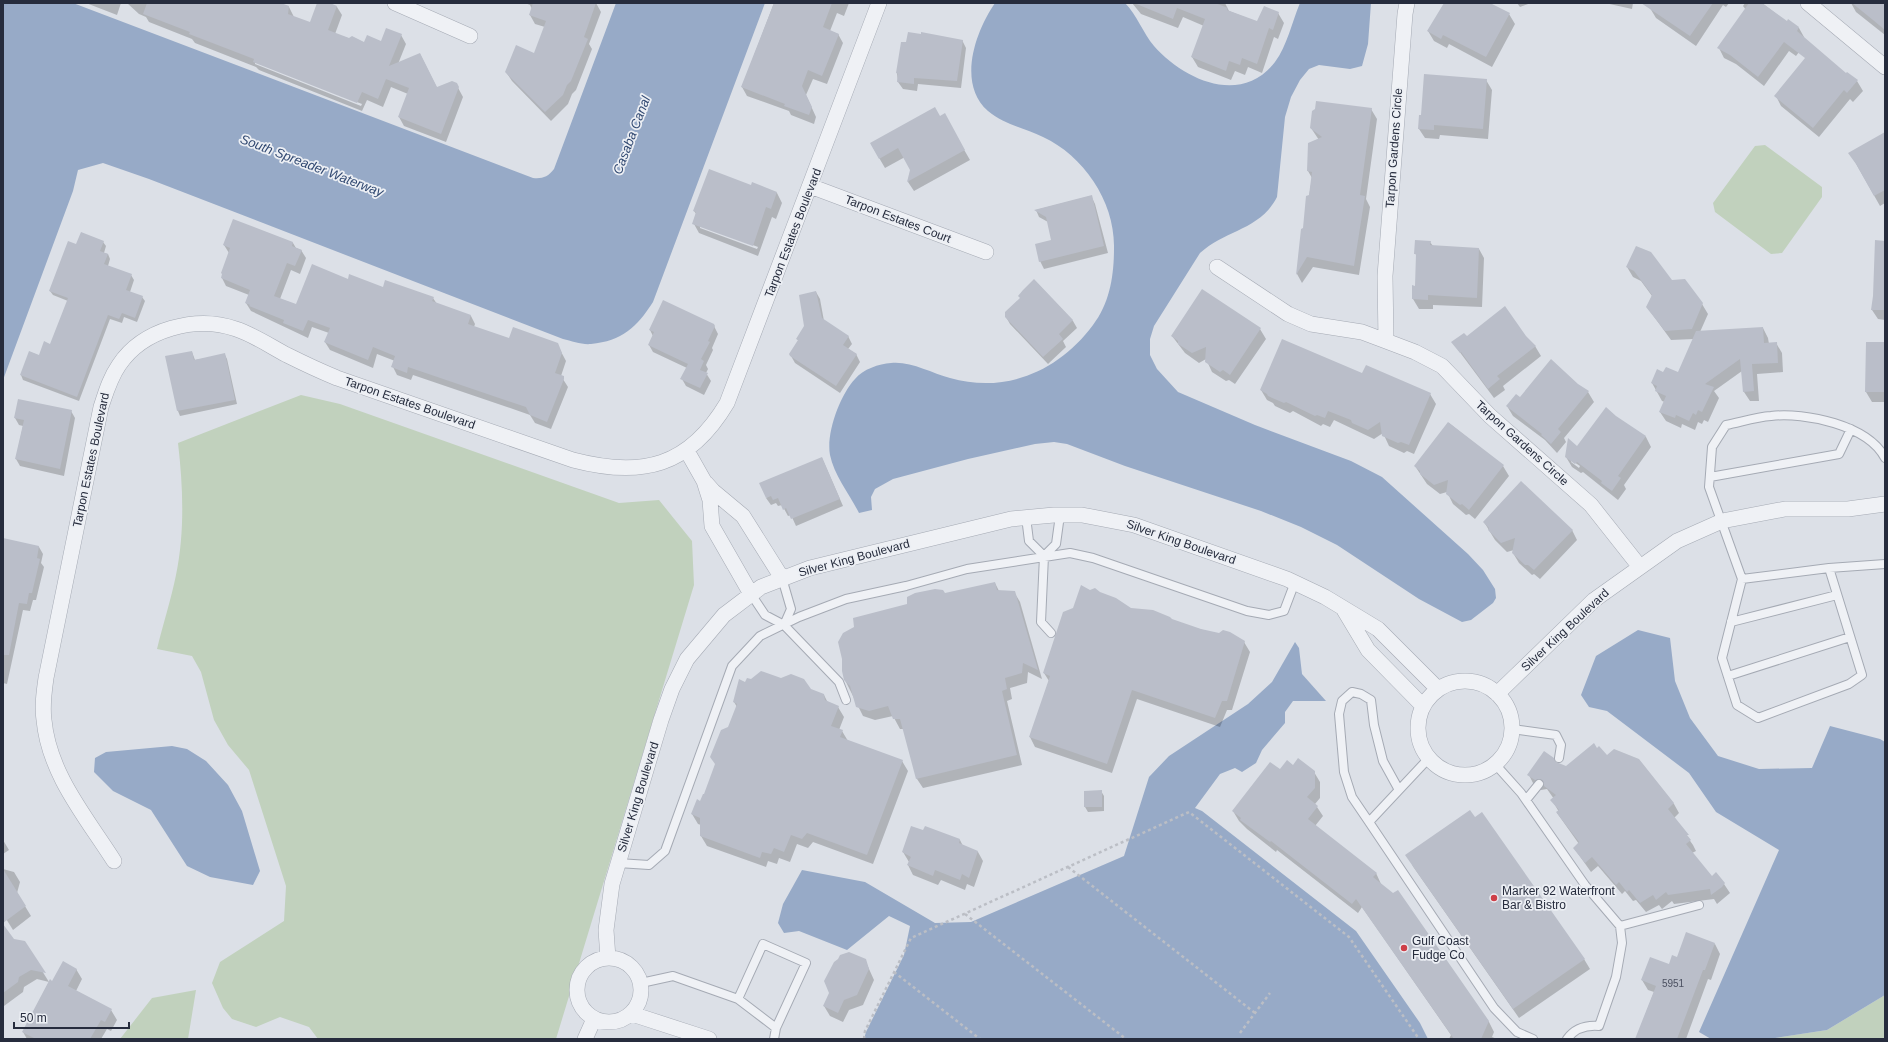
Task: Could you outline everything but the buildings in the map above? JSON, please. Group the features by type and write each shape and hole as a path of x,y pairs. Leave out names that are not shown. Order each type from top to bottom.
{"street":[{"path":"395,3 470,36"},
{"name":"Tarpon Estates Boulevard","path":"114,861 55,767 47,737 43,704 46,678 101,407 108,385 119,364 140,344 156,334 176,326 196,323 215,324 235,328 316,370 336,378 572,460 609,468 636,468 668,460 687,451 704,436 727,403 879,3"},
{"name":"Tarpon Gardens Circle","path":"1386,341 1385,276 1403,37 1407,3"},
{"path":"1808,3 1885,67"},
{"name":"Tarpon Estates Court","path":"810,186 986,252"},
{"name":"Tarpon Gardens Circle","path":"1217,267 1288,314 1311,324 1362,332 1415,352 1442,366 1490,416 1591,505 1640,566"},
{"path":"687,451 704,481 710,500 712,526 751,594"},
{"path":"704,481 713,491 743,516 782,578"},
{"name":"Silver King Boulevard","path":"1498,694 1594,600 1677,541 1722,521 1785,509 1848,509 1885,504"},
{"name":"Silver King Boulevard","path":"608,958 606,930 607,912 618,863 661,720 672,689 684,665 724,615 751,594 761,587 810,568 1026,517 1082,515 1134,525 1295,582 1325,597 1344,610 1378,629 1438,689"},
{"name":"Silver King Boulevard","path":"1344,610 1368,650 1423,706"},
{"path":"1469,681 1484,685 1498,694 1506,704 1511,716 1512,729 1510,742 1504,754 1495,764 1482,772 1468,775 1454,773 1440,768 1429,758 1422,746 1418,733 1419,719 1423,706 1438,689 1453,682 1469,681"},
{"path":"608,958 619,959 629,964 641,983 642,994 639,1005 632,1014 624,1020 614,1023 604,1023 585,1013 579,1004 576,994 577,983 581,973 588,965 597,960 608,958"},
{"path":"632,1014 709,1039"},
{"path":"585,1039 594,1019"}],"lane":[{"path":"1829,568 1862,675 1849,684 1758,718 1737,705 1722,658 1742,579 1709,487 1712,446 1726,425 1772,416 1813,418 1851,429 1866,437 1885,458"},
{"path":"1710,477 1839,454 1851,429"},
{"path":"1051,633 1040,622 1044,556 1056,544 1060,515"},
{"path":"1026,517 1029,541 1044,556"},
{"path":"618,863 649,866 665,851 732,666 760,636 846,599 906,586 967,569 1070,552 1093,558 1247,611 1269,615 1284,611 1295,582"},
{"path":"1742,579 1829,568 1885,564"},
{"path":"782,578 791,609 784,625"},
{"path":"751,594 764,616 784,625 839,682 846,700"},
{"path":"1731,622 1837,595"},
{"path":"1728,676 1850,637"},
{"path":"1399,790 1383,761 1374,725 1372,700 1361,694 1352,692 1342,701 1339,714 1344,772 1352,796 1494,1008 1517,1032 1534,1039"},
{"path":"1512,729 1556,736 1562,745 1559,758"},
{"path":"1369,822 1429,758"},
{"path":"1495,764 1526,800 1585,885 1620,926 1622,943 1616,977 1599,1026 1586,1025 1571,1034 1567,1039"},
{"path":"1526,800 1540,784"},
{"path":"1620,926 1699,905"},
{"path":"738,1000 762,944 806,963 776,1028 774,1039"},
{"path":"641,983 673,976 738,1000 776,1028"}],"path":[{"path":"864,1039 865,1031 911,938 1189,812 1349,937 1420,1039"},
{"path":"1068,867 1255,1013"},
{"path":"965,914 1126,1039"},
{"path":"894,972 980,1039"},
{"path":"1240,1033 1270,993"}],"green space":[{"path":"1765,145 1822,187 1822,197 1782,253 1771,254 1715,212 1713,203 1755,146"},
{"path":"301,395 340,404 619,503 659,500 692,541 694,585 556,1039 318,1039 309,1027 280,1017 256,1027 232,1019 223,1008 212,983 220,962 284,921 286,886 249,770 228,745 214,720 201,672 192,656 157,649 174,584 181,542 182,492 178,443"},
{"path":"196,990 188,1039 120,1039 152,998"},
{"path":"1885,995 1885,1039 1769,1039 1827,1030"}],"water":[{"path":"3,3 73,3 533,178 542,178 547,176 554,169 616,3 765,3 653,302 635,325 628,331 612,340 588,344 563,339 149,179 103,163 78,170 73,191 3,380"},
{"path":"995,3 1125,3 1150,41 1166,58 1197,78 1213,83 1230,85 1246,83 1261,75 1275,62 1286,41 1300,3 1371,3 1368,44 1362,66 1350,69 1319,65 1309,69 1300,80 1291,97 1285,117 1277,197 1270,208 1252,223 1220,239 1200,253 1154,326 1150,339 1150,355 1157,369 1178,392 1255,425 1351,461 1382,477 1468,554 1483,570 1495,589 1496,598 1493,603 1471,620 1462,622 1419,599 1337,545 1301,527 1261,511 1125,466 1067,444 1054,442 1035,444 968,459 893,479 875,489 871,497 872,510 859,513 835,470 830,455 829,446 832,426 839,404 849,386 858,375 876,366 898,363 913,366 950,378 971,382 991,383 1030,375 1048,366 1064,355 1079,341 1099,316 1110,288 1114,258 1113,231 1103,198 1094,182 1084,168 1058,145 1043,137 1001,120 988,111 979,100 973,87 971,73 972,58 981,28"},
{"path":"1638,630 1670,638 1675,681 1690,718 1718,756 1759,769 1812,768 1830,726 1880,739 1885,742 1885,995 1827,1030 1769,1039 1711,1039 1699,1032 1779,850 1716,812 1689,773 1607,711 1589,707 1581,695 1596,656"},
{"path":"1295,642 1299,648 1302,674 1326,701 1293,701 1285,712 1285,723 1262,750 1256,763 1242,772 1235,768 1220,774 1195,808 1202,811 1356,931 1420,1023 1428,1039 864,1039 866,1032 904,955 910,926 889,916 847,950 799,931 784,933 778,923 783,904 802,870 865,882 935,923 971,922 1124,856 1149,777 1169,756 1248,704 1272,682"},
{"path":"172,746 187,749 206,761 228,785 242,811 260,871 253,885 210,877 187,866 151,810 113,791 94,772 95,758 106,752"}],"place":[{"name":"Marker 92 Waterfront Bar & Bistro","path":"1494,898"},
{"name":"Gulf Coast Fudge Co","path":"1404,948"}],"water label":[{"name":"Casaba Canal","path":"631,135"},
{"name":"South Spreader Waterway","path":"312,165"}]}
